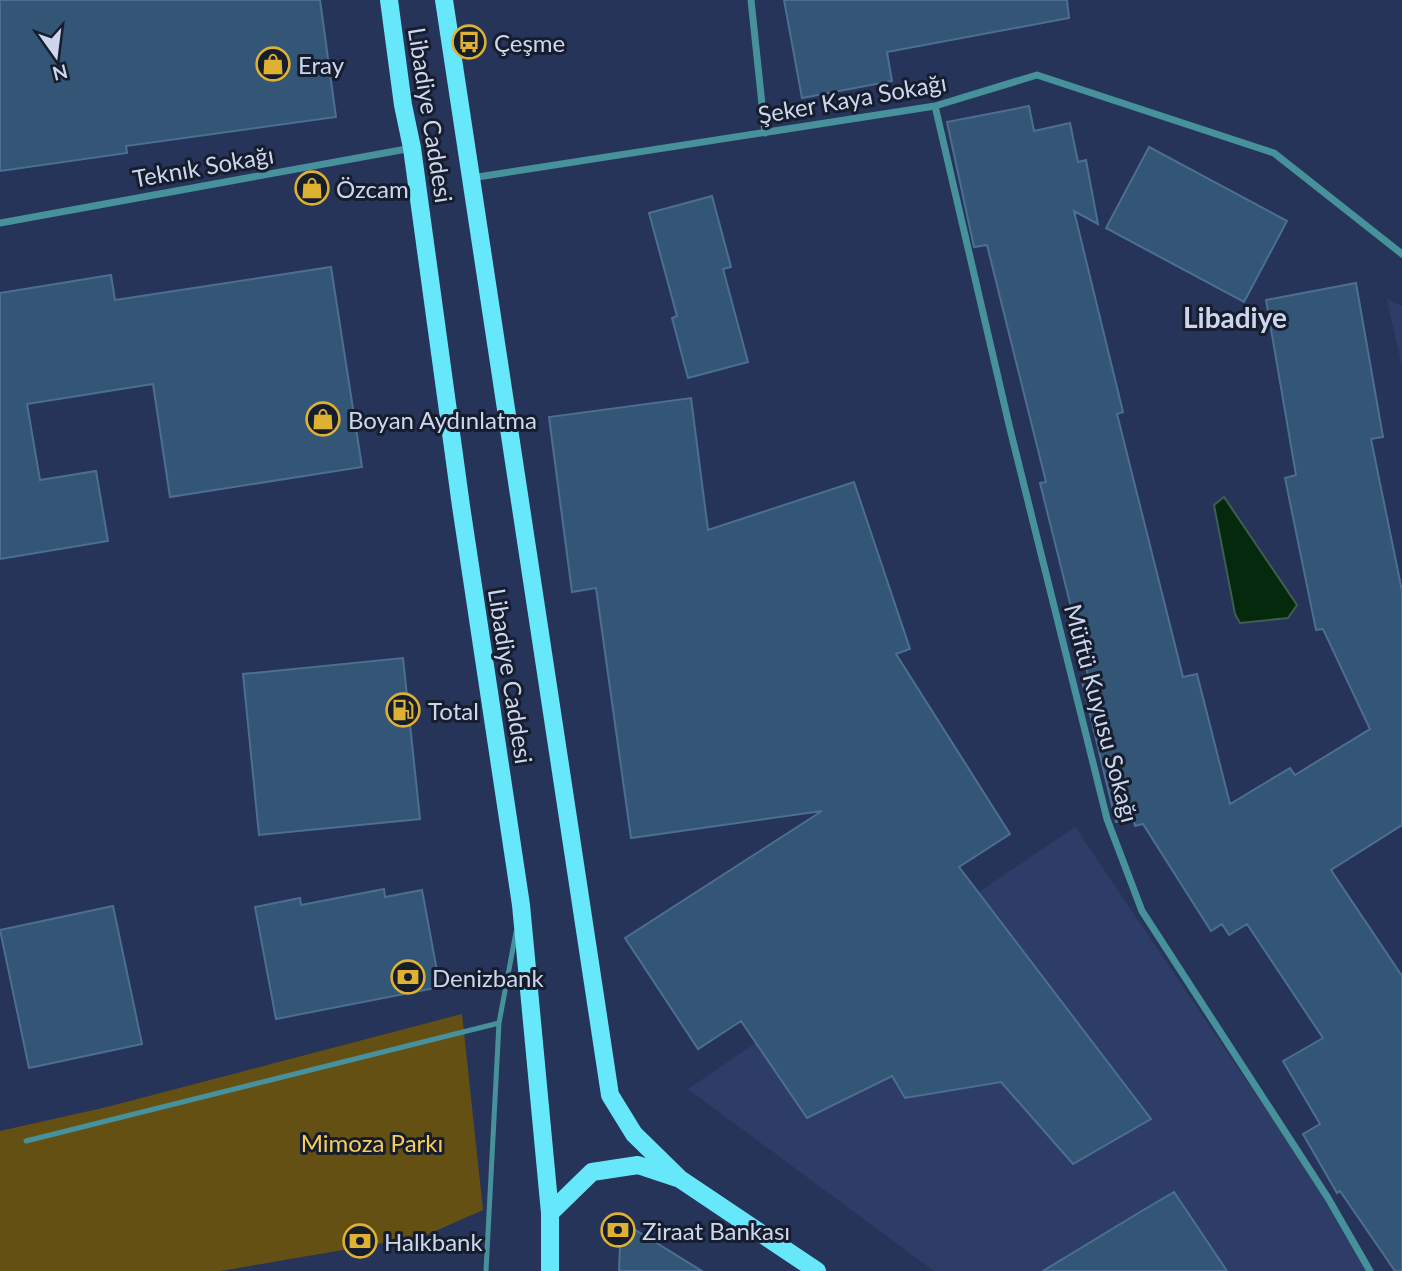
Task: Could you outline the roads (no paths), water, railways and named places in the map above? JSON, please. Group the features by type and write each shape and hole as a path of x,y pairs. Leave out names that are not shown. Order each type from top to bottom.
{"main road":[{"name":"Libadiye Caddesi","path":"389,0 521,905 550,1213"},
{"name":"Libadiye Caddesi","path":"444,0 610,1095 634,1134 680,1179 817,1271"},
{"name":"Libadiye Caddesi","path":"550,1213 592,1172 638,1166 680,1179"},
{"path":"550,1213 550,1271"}],"street":[{"path":"751,0 765,133"},
{"name":"Şeker Kaya Sokağı","path":"471,178 935,106 1037,75 1274,153 1402,254"},
{"name":"Müftü Kuyusu Sokağı","path":"935,106 1010,429 1107,819 1142,911 1328,1198 1370,1271"},
{"name":"Teknık Sokağı","path":"0,223 412,148"}],"lane":[{"path":"486,1271 499,1023 521,905"},
{"path":"26,1141 499,1023"}],"place":[{"name":"Çeşme","path":"469,42"},
{"name":"Eray","path":"273,64"},
{"name":"Özcam","path":"312,188"},
{"name":"Boyan Aydınlatma","path":"323,419"},
{"name":"Total","path":"403,710"},
{"name":"Denizbank","path":"408,977"},
{"name":"Ziraat Bankası","path":"618,1230"},
{"name":"Halkbank","path":"360,1241"}],"district":[{"name":"Libadiye","path":"1235,317"}],"park label":[{"name":"Mimoza Parkı","path":"372,1142"}]}
